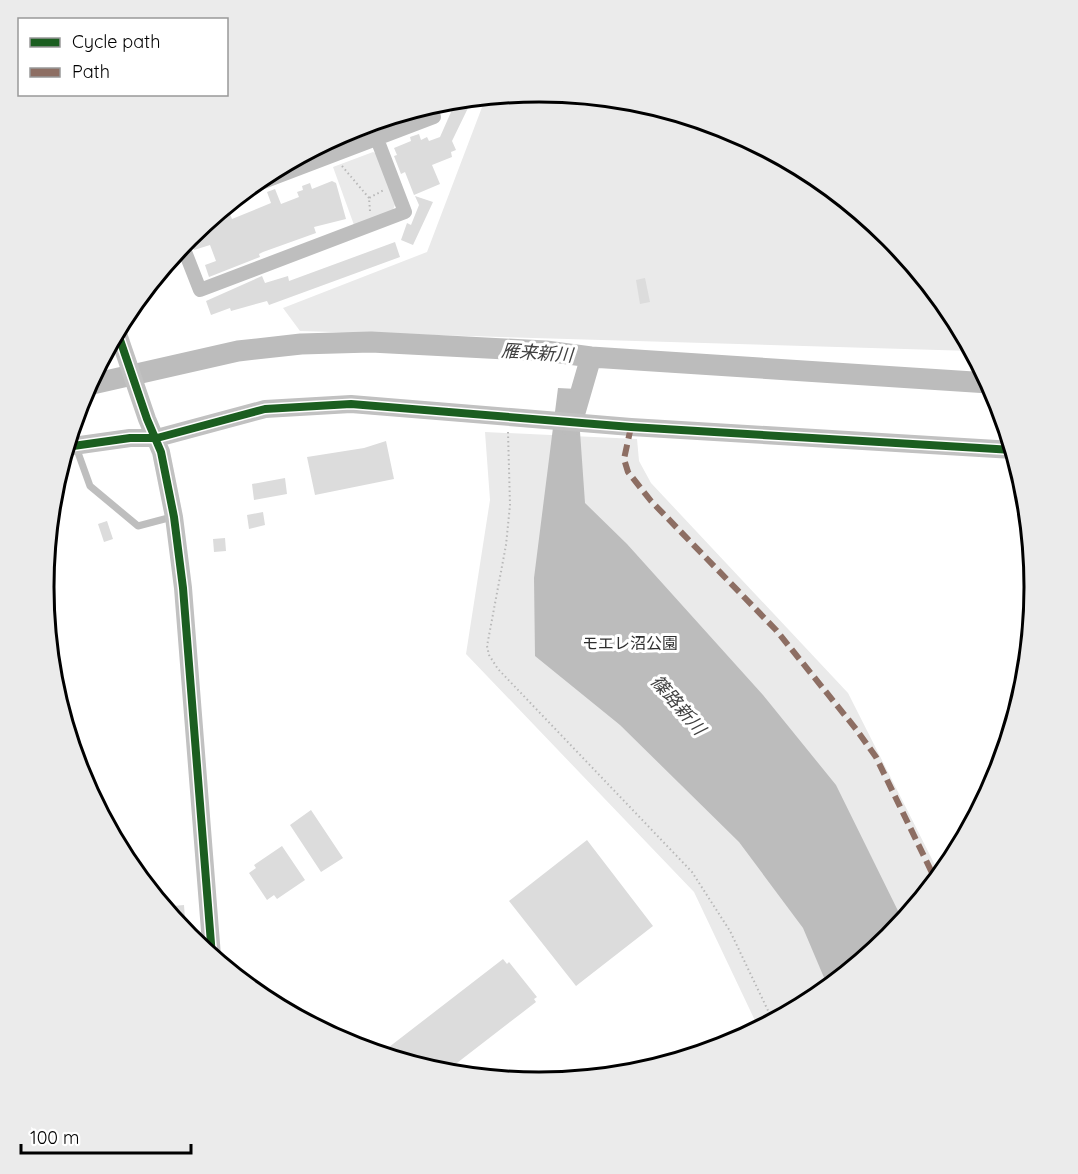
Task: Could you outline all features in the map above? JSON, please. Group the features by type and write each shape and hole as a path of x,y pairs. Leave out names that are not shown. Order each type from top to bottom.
{"street":[{"path":"314,158 377,139 434,117 433,114"},
{"path":"186,254 200,290 405,212 377,139"},
{"path":"119,344 157,438 174,517 184,600 211,944"},
{"path":"76,445 130,438 157,438 266,409 298,405 351,404 513,423 623,426 1004,449"}],"lane":[{"path":"74,452 90,486 138,526 174,517"}],"path":[{"path":"340,163 369,198 370,220"},
{"path":"369,198 390,187"},
{"path":"513,423 506,545 489,636 489,655 498,669 692,872 730,931 769,1013"}],"green space":[{"path":"539,102 571,103 634,111 695,128 754,152 782,167 834,202 859,222 904,267 924,292 963,351 300,331 283,308 427,252 483,105"},
{"path":"373,152 379,155 396,202 393,210 354,225 333,167"},
{"name":"モエレ沼公園","path":"485,432 637,439 639,461 651,483 848,693 935,866 904,907 859,952 808,990 755,1021 694,892 466,654 490,500"}],"water":[{"path":"558,388 577,389 585,503 627,544 763,695 836,785 899,912 859,952 824,979 803,928 739,842 620,725 535,656 534,578"}],"building":[{"path":"468,108 452,141 456,150 451,152 452,157 432,165 440,184 414,195 405,172 401,174 394,156 397,155 394,148 411,141 410,137 419,134 421,140 427,137 429,141 440,137 452,110"},
{"path":"332,181 336,183 346,219 314,227 316,233 263,252 259,254 260,257 209,277 205,265 216,261 210,245 194,250 193,247 219,222 230,214 232,219 271,203 267,192 275,189 281,204 299,197 297,192 303,190 302,186 310,183 312,189"},
{"path":"415,196 433,202 413,245 401,240 407,223 411,225 419,205"},
{"path":"395,242 400,257 269,305 267,301 231,311 230,308 211,315 206,301 262,276 265,283 288,276 289,281"},
{"path":"645,278 650,302 640,304 636,280"},
{"path":"386,441 394,479 315,495 307,457 364,448"},
{"path":"285,478 287,494 254,500 252,484"},
{"path":"263,512 265,525 249,529 247,515"},
{"path":"107,521 113,539 104,542 98,524"},
{"path":"225,538 226,551 214,552 213,539"},
{"path":"311,810 343,858 321,872 290,825"},
{"path":"587,840 653,926 576,986 509,901"},
{"path":"282,846 305,880 277,899 274,895 267,900 249,873 256,868 254,865"},
{"path":"184,905 185,918 174,907"},
{"path":"503,959 507,964 509,962 537,997 534,999 536,1002 455,1065 388,1048"}],"waterway":[{"name":"雁来新川","path":"99,382 238,351 301,344 371,342 546,351 591,357 979,382"},
{"name":"篠路新川","path":"571,426 591,357"}],"marked path":[{"path":"631,427 624,459 628,472 651,501 776,630 856,729 876,757 931,871"}],"cycle path":[{"path":"121,342 147,419 161,452 174,517 183,588 211,944"},
{"path":"76,446 130,438 157,438 265,409 351,404 631,427 1004,449"}]}
